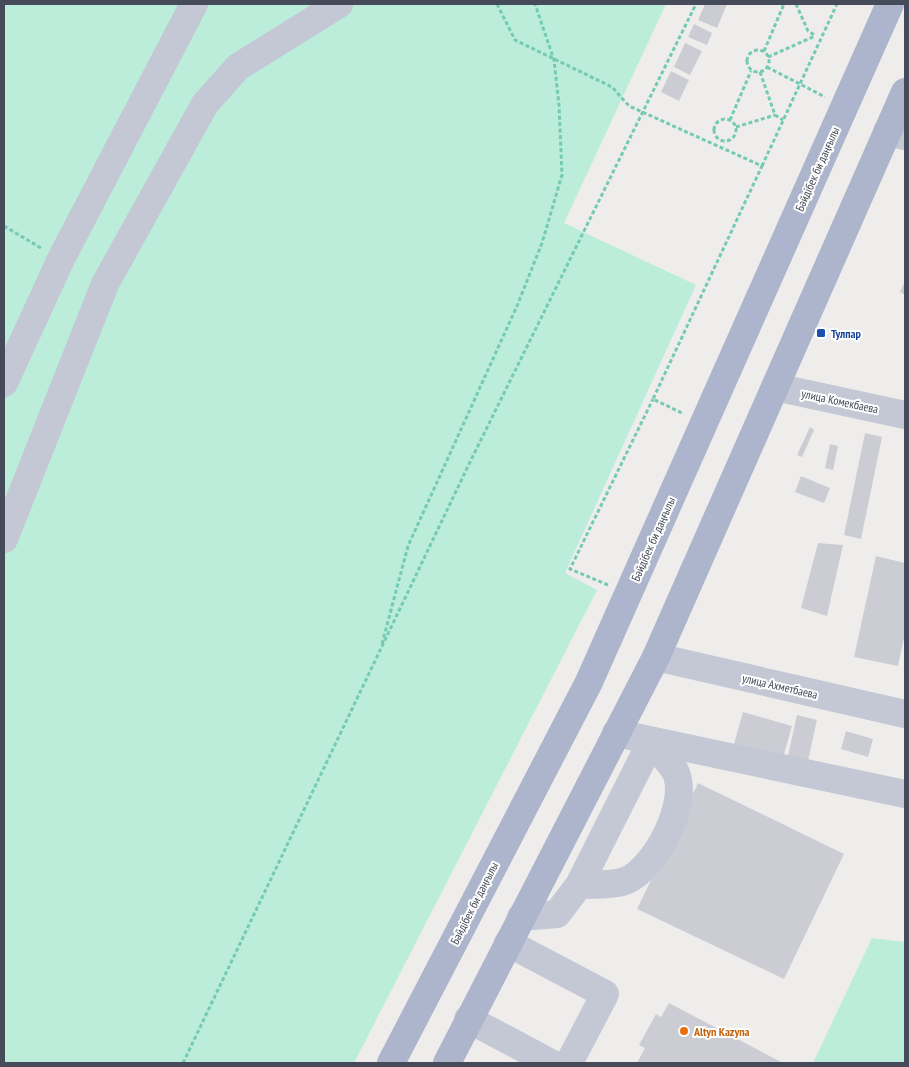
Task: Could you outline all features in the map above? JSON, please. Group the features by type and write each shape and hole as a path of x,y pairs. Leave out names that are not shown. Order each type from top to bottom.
{"main road":[{"name":"Бәйдібек би даңғылы","path":"391,1063 589,682 890,4"},
{"path":"447,1063 656,657 774,388 896,134 905,92"}],"street":[{"path":"4,382 61,259 194,4"},
{"path":"4,539 105,284 205,104 238,68 339,4"},
{"name":"улица Комекбаева","path":"774,388 905,415"},
{"name":"улица Ахметбаева","path":"656,657 905,714"},
{"path":"616,734 905,794"},
{"path":"579,885 625,881 644,867 663,842 678,807 680,788 675,772 651,742"},
{"path":"521,917 557,914 579,885 651,742"},
{"path":"508,943 605,994 568,1063"},
{"path":"468,1020 551,1063"}],"path":[{"path":"497,4 515,40 612,88 629,106 762,166"},
{"path":"380,652 408,546 517,306 542,242 562,175 559,105 554,60 535,4"},
{"path":"183,1063 470,462 696,4"},
{"path":"764,51 784,4"},
{"path":"796,4 808,31 815,36 821,37"},
{"path":"628,594 570,569 653,399 837,4"},
{"path":"768,57 815,36"},
{"path":"755,50 764,51 768,57 768,67 760,72 752,71 746,64 748,55 755,50"},
{"path":"768,67 844,107"},
{"path":"730,120 752,71"},
{"path":"760,72 774,116"},
{"path":"736,127 774,116 783,120"},
{"path":"722,120 730,120 736,127 735,136 728,141 720,140 714,134 715,125 722,120"},
{"path":"717,146 720,140"},
{"path":"653,399 704,423"}],"green space":[{"path":"4,4 666,4 564,223 696,285 565,573 597,590 354,1063 4,1063"},
{"path":"872,938 905,942 905,1063 813,1063"}],"building":[{"path":"705,4 727,4 717,28 698,20"},
{"path":"694,24 712,33 707,45 688,37"},
{"path":"685,43 702,51 690,75 674,67"},
{"path":"671,71 689,80 679,101 661,92"},
{"path":"905,281 905,295 900,292"},
{"path":"810,427 814,430 802,457 797,455"},
{"path":"865,433 882,437 861,539 844,535"},
{"path":"830,444 838,446 833,470 825,468"},
{"path":"801,476 830,488 824,503 795,492"},
{"path":"818,543 843,545 827,616 801,608"},
{"path":"876,556 905,563 905,633 898,666 854,657"},
{"path":"743,712 792,726 783,758 734,744"},
{"path":"797,715 817,720 807,765 787,760"},
{"path":"846,731 873,739 868,757 841,749"},
{"path":"698,783 844,854 784,979 637,909"},
{"name":"Altyn Kazyna","path":"669,1003 783,1063 637,1063 645,1048 639,1045 656,1014 661,1017"}],"place":[{"name":"Тулпар","path":"821,333"},
{"name":"Altyn Kazyna","path":"684,1031"}]}
